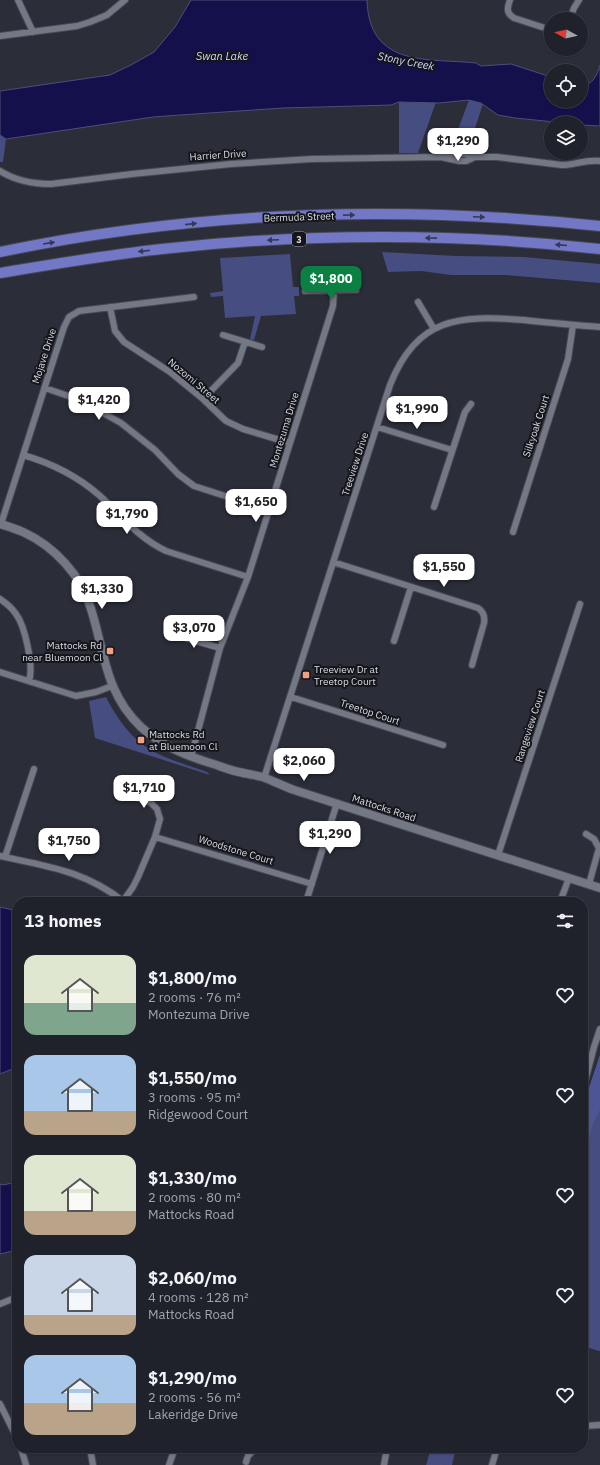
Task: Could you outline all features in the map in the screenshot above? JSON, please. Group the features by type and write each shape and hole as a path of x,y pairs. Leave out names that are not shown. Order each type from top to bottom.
{"main road":[{"name":"Bermuda Street","path":"0,252 69,239 164,226 297,216 453,216 531,220 600,226"},
{"name":"3","path":"0,273 162,249 289,239 379,237 456,238 600,249"}],"street":[{"path":"18,0 33,32"},
{"path":"0,36 90,22 107,15 125,0"},
{"path":"510,0 507,10 510,15 514,18 544,28"},
{"path":"573,12 579,0"},
{"name":"Harrier Drive","path":"0,171 17,180 51,184 231,164 312,159 441,157 448,154 459,153 475,157 497,157 562,165 571,165 592,160 600,161"},
{"name":"Montezuma Drive","path":"191,757 220,648 248,577 333,306 334,290"},
{"path":"305,291 356,290"},
{"name":"Mojave Drive","path":"1,524 64,327 70,317 79,311 194,297"},
{"path":"418,302 434,329"},
{"name":"Nozomi Street","path":"110,308 114,331 124,342 170,372 203,399 219,415 233,425 290,444"},
{"name":"Treeview Drive","path":"264,778 377,427 397,368 406,354 420,339 434,329 445,323 458,320 474,318 504,318 600,327"},
{"name":"Silkyoak Court","path":"513,532 568,359 573,325"},
{"path":"223,335 262,348"},
{"path":"203,399 238,363 245,342"},
{"path":"45,388 80,400 120,423 155,450 178,474 194,486 269,510"},
{"path":"434,507 465,412 470,404"},
{"path":"377,427 452,450"},
{"path":"23,455 66,472 88,486 137,533 166,552 248,577"},
{"name":"Mattocks Road","path":"1,524 35,538 56,554 72,572 91,608 104,663 112,686 124,707 140,726 160,742 191,757 237,772 264,778 294,790 600,888"},
{"path":"334,562 481,610 485,618 472,665"},
{"path":"394,641 412,587"},
{"path":"0,599 17,614 22,625 31,665 30,681"},
{"name":"Rangeview Court","path":"498,855 580,604"},
{"path":"172,634 220,648"},
{"path":"0,672 76,696 96,692 112,686"},
{"name":"Treetop Court","path":"291,697 444,746"},
{"path":"34,769 3,857 82,876 98,884 117,897"},
{"path":"120,792 154,804 160,819 155,837 136,881 127,897"},
{"path":"308,897 337,803"},
{"path":"586,834 594,839 599,848 589,884"},
{"name":"Woodstone Court","path":"155,837 312,884"},
{"path":"562,897 569,878"},
{"path":"588,1070 600,1029"},
{"path":"0,1304 12,1299"},
{"path":"0,1404 12,1428"},
{"path":"588,1426 600,1425"},
{"path":"22,1453 26,1465"},
{"path":"91,1453 93,1465"},
{"path":"169,1465 173,1453"},
{"path":"246,1462 251,1453"},
{"path":"384,1465 385,1453"},
{"path":"492,1465 495,1453"}],"shaded area":[{"path":"469,100 483,104 467,152 450,151"},
{"path":"399,102 436,102 418,153 399,153"},
{"path":"0,135 6,139 3,162 0,162"},
{"path":"382,252 456,256 524,257 600,264 600,283 506,275 451,275 421,271 388,272"},
{"path":"290,254 293,287 299,287 299,296 294,296 296,314 261,316 254,340 250,339 255,316 225,318 223,296 211,297 210,293 223,291 220,258"},
{"path":"106,697 121,722 142,744 165,757 207,772 210,775 95,738 89,701"},
{"path":"600,1055 600,1351 588,1348 588,1091"},
{"path":"600,1055 600,1109 593,1125 588,1144 588,1091"},
{"path":"430,1453 455,1453 452,1465 426,1465"}],"water":[{"name":"Swan Lake","path":"191,0 367,0 370,22 378,38 390,48 404,55 421,59 476,63 481,66 511,64 544,75 544,108 588,108 588,84 594,79 600,65 600,126 588,125 588,116 544,116 544,121 498,115 481,103 469,100 439,103 399,102 391,105 283,108 153,117 6,139 0,135 0,91 110,75 154,52 175,27"},
{"path":"0,907 12,910 12,1069 0,1074"},
{"path":"12,1183 12,1251 0,1254 0,1184 3,1185"}],"waterway":[{"path":"441,1465 443,1453"}],"place":[{"name":"Mattocks Rd near Bluemoon Cl","path":"110,651"},
{"name":"Treeview Dr at Treetop Court","path":"306,675"},
{"name":"Mattocks Rd at Bluemoon Cl","path":"141,740"}],"water label":[{"name":"Stony Creek","path":"406,61"}]}
